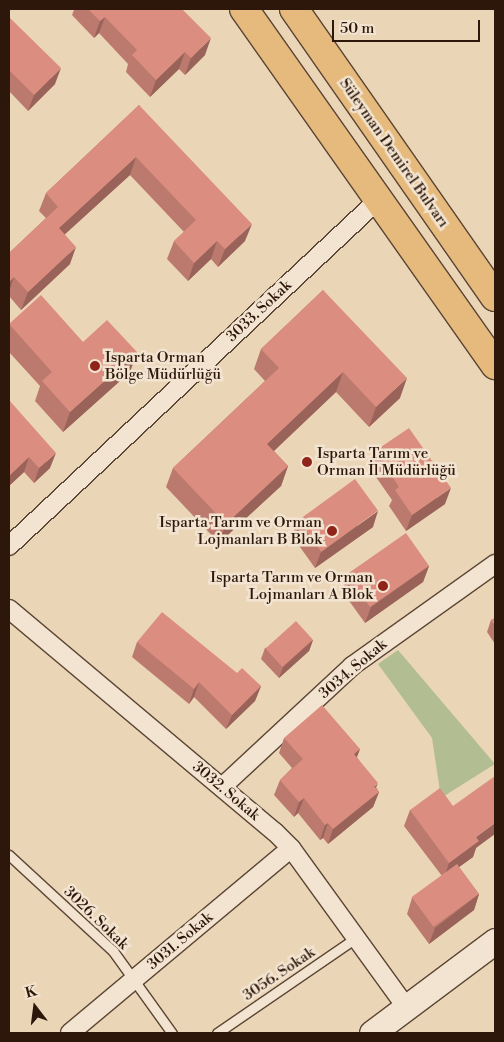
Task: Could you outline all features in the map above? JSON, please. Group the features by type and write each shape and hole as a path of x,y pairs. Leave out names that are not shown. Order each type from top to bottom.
{"main road":[{"path":"244,9 495,365"},
{"name":"Süleyman Demirel Bulvarı","path":"294,9 495,297"}],"street":[{"name":"3033. Sokak","path":"9,546 378,200"},
{"name":"3034. Sokak","path":"222,787 352,666 495,564"},
{"name":"3032. Sokak","path":"9,609 222,787 291,848 356,938 389,1024"},
{"name":"3031. Sokak","path":"70,1033 291,848"},
{"path":"389,1024 495,941"}],"lane":[{"name":"3026. Sokak","path":"9,855 103,940 135,978 172,1033"},
{"name":"3056. Sokak","path":"217,1033 356,938"}],"green space":[{"path":"398,650 495,764 441,798 432,738 378,664"}],"building":[{"path":"88,9 182,9 211,38 191,58 185,52 156,80 132,55 137,50 105,17 100,21"},
{"path":"9,17 61,68 34,95 9,70"},
{"path":"139,105 252,224 225,249 217,241 194,263 174,241 196,220 136,157 59,228 76,247 28,292 14,277 9,282 9,253 58,207 46,193"},
{"path":"323,290 407,378 376,407 343,372 267,444 288,466 226,524 173,468 279,368 261,349"},
{"path":"41,295 83,342 107,320 137,352 70,412 42,381 52,372 9,324"},
{"path":"9,400 56,453 39,468 29,457 9,476"},
{"path":"409,428 451,488 412,515 395,490 399,487 375,451"},
{"path":"355,479 378,511 321,552 298,520"},
{"name":"Isparta Tarım ve Orman Lojmanları A Blok","path":"406,533 429,566 370,607 347,574"},
{"path":"162,612 237,673 242,668 261,686 232,715 199,682 194,689 137,642"},
{"path":"495,618 495,626 491,620"},
{"path":"296,621 313,640 282,667 266,648"},
{"path":"322,705 360,749 354,754 378,783 374,786 379,792 333,829 328,823 325,825 304,798 299,802 280,780 303,759 284,738"},
{"path":"495,776 495,823 476,837 479,841 449,863 410,810 440,788 453,806"},
{"path":"457,864 479,894 433,927 412,897"}],"place":[{"name":"Isparta Orman Bölge Müdürlüğü","path":"95,366"},
{"name":"Isparta Tarım ve Orman İl Müdürlüğü","path":"307,462"},
{"name":"Isparta Tarım ve Orman Lojmanları B Blok","path":"332,531"},
{"name":"Isparta Tarım ve Orman Lojmanları A Blok","path":"383,586"}]}
